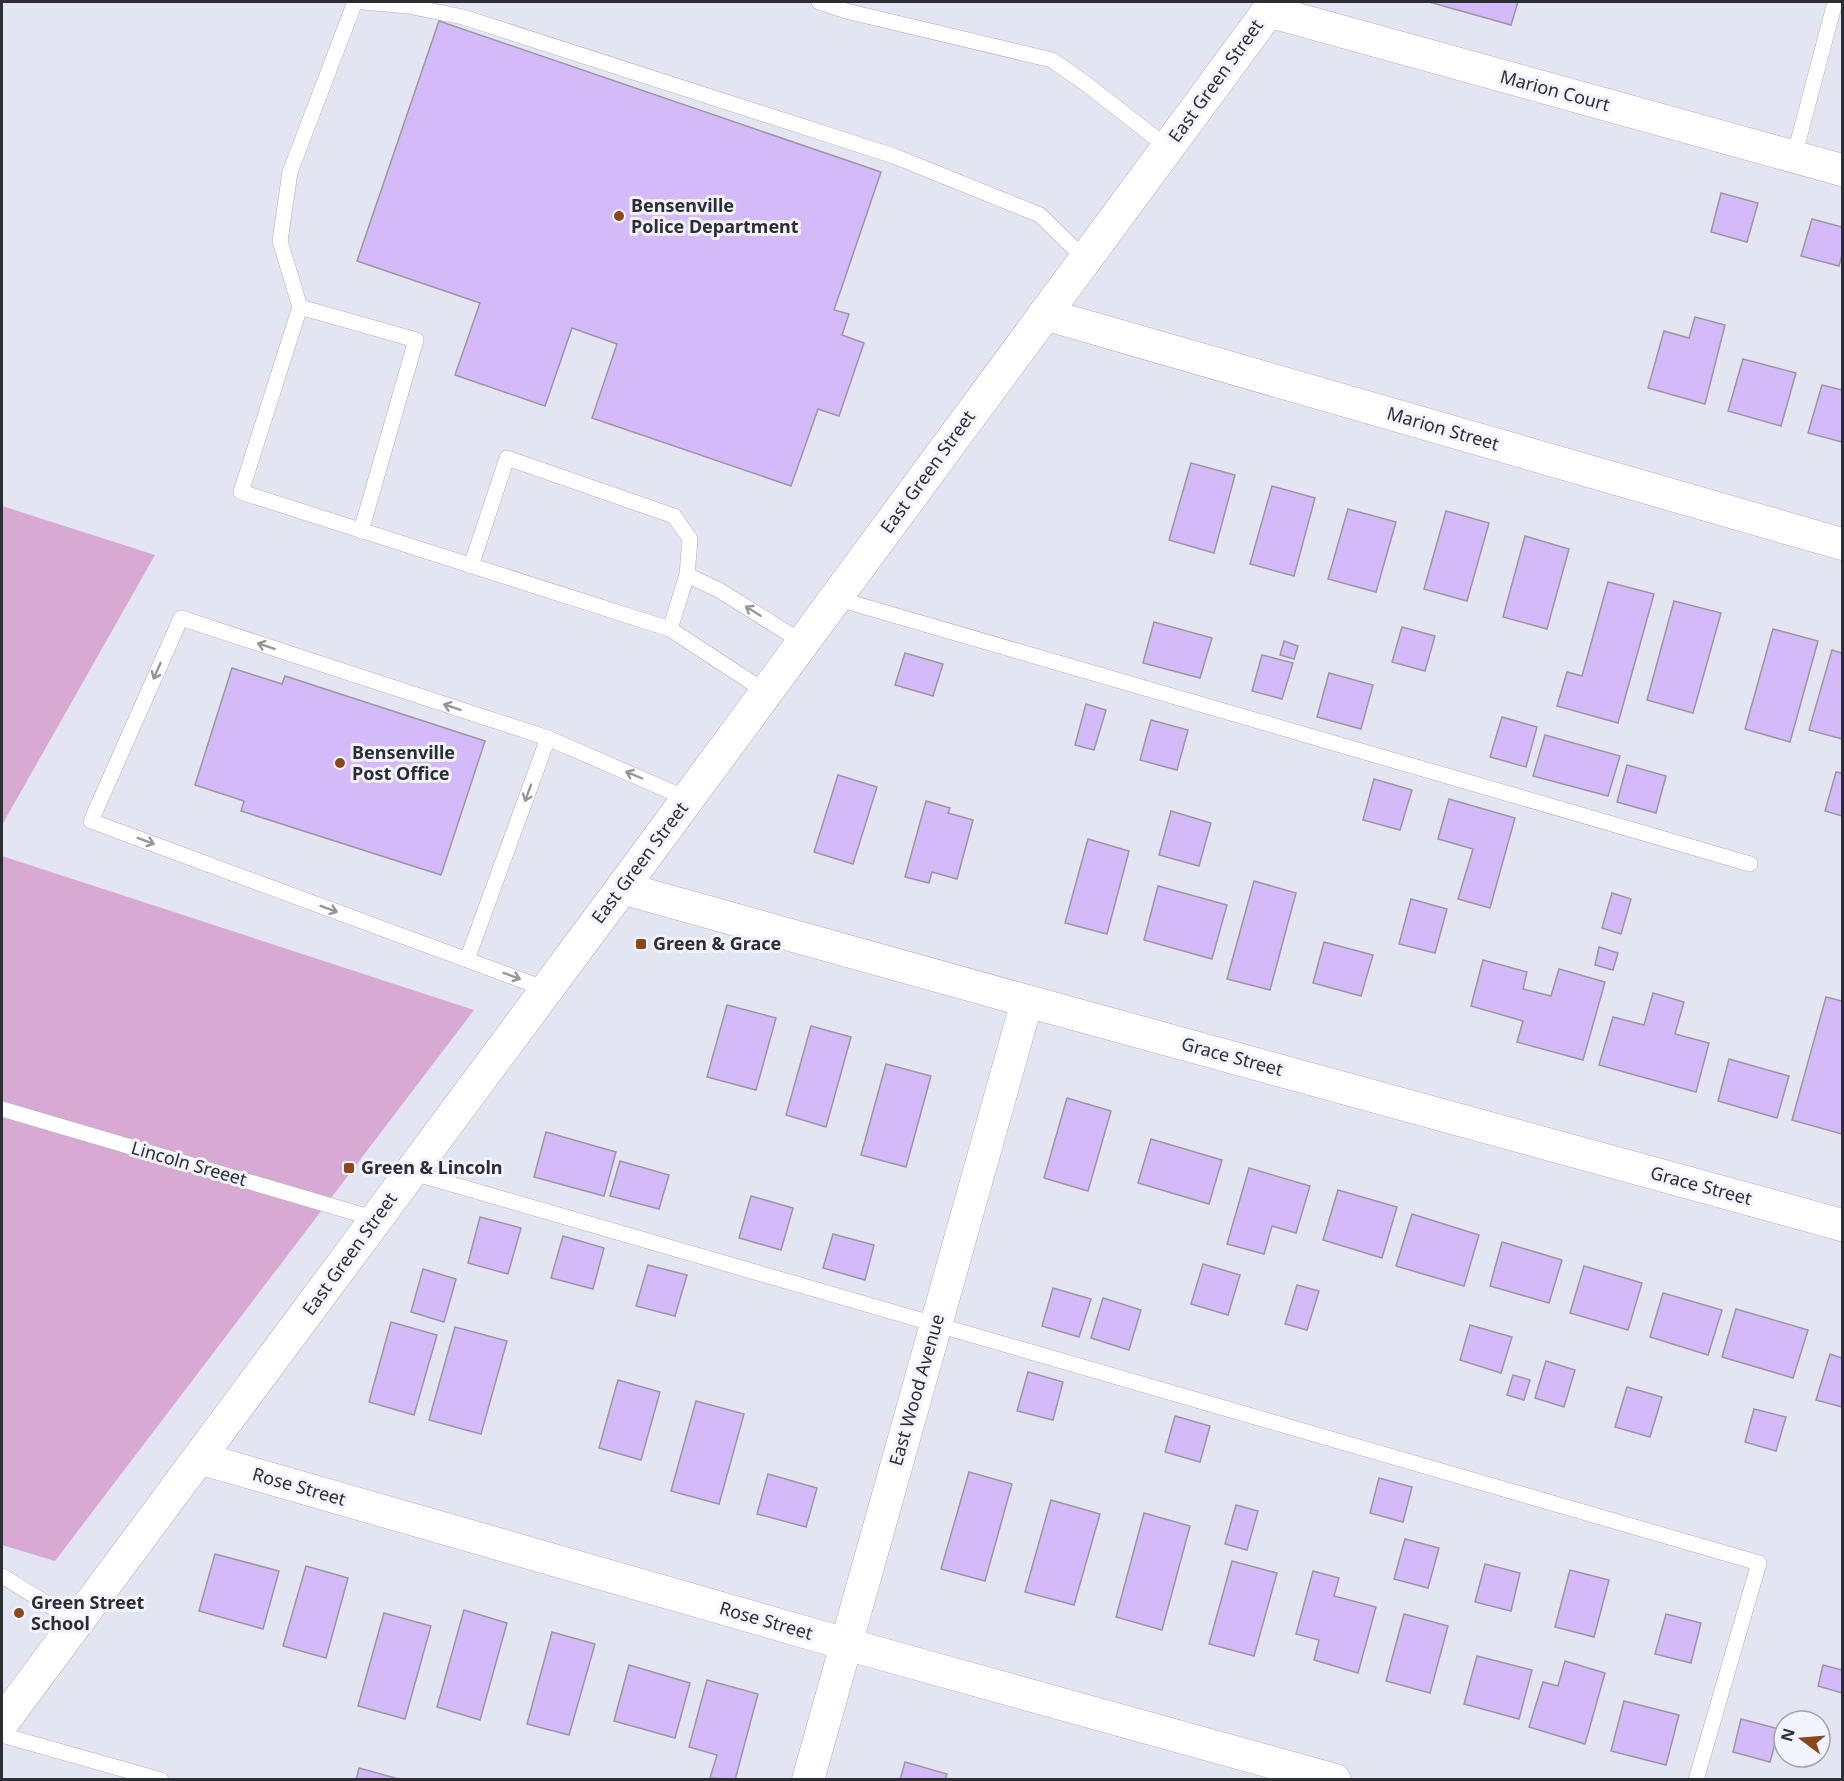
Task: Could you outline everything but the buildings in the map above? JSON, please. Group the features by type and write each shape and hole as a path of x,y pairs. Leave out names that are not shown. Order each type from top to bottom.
{"street":[{"name":"East Green Street","path":"2,1723 622,888 1271,6"},
{"name":"Marion Court","path":"1271,6 1842,170"},
{"name":"Marion Street","path":"1044,314 1842,544"},
{"name":"Grace Street","path":"622,888 1842,1225"},
{"name":"East Wood Avenue","path":"808,1779 1027,1001"},
{"name":"Rose Street","path":"199,1458 846,1644 1335,1779"}],"lane":[{"path":"355,2 290,172 280,241 300,307 241,492 670,629 766,692"},
{"path":"363,2 408,6 463,17 894,156 1040,215 1085,259"},
{"path":"819,2 846,11 1052,60 1167,147"},
{"path":"1794,157 1835,2"},
{"path":"300,307 416,340 361,531"},
{"path":"471,566 507,458 674,516 690,539 687,575 670,629"},
{"path":"687,575 719,590 802,642"},
{"path":"836,598 1750,864"},
{"path":"546,988 91,821 181,618 548,738 688,798"},
{"path":"467,960 548,738"},
{"name":"Lincoln Sreeet","path":"2,1109 376,1219"},
{"path":"410,1172 1758,1563 1696,1779"},
{"path":"2,1576 77,1622"},
{"path":"2,1735 161,1779"}],"shaded area":[{"path":"2,506 155,555 2,825"},
{"path":"2,856 474,1010 55,1561 2,1545"}],"place":[{"name":"Bensenville Police Department","path":"619,216"},
{"name":"Bensenville Post Office","path":"340,763"},
{"name":"Green & Grace","path":"641,944"},
{"name":"Green & Lincoln","path":"349,1168"},
{"name":"Green Street School","path":"19,1613"}]}
